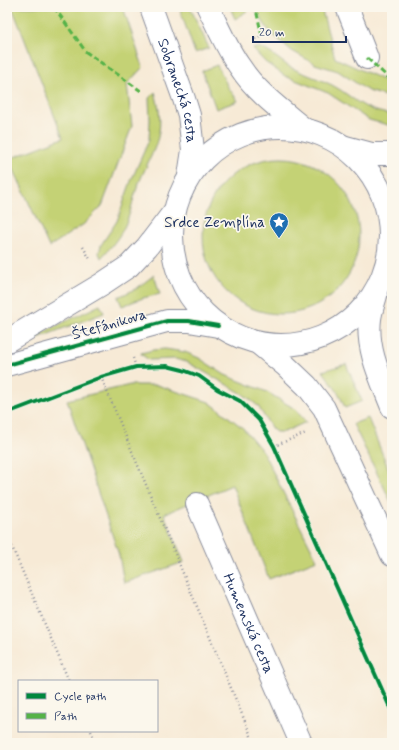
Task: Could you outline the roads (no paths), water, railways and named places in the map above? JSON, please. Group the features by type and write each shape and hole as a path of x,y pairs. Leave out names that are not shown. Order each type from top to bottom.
{"main road":[{"name":"Sobranecká cesta","path":"151,7 189,115 193,150 188,176"},
{"path":"208,7 239,66 248,78 270,101 304,129"},
{"path":"347,7 367,58"},
{"path":"377,290 366,306 352,320 317,340 298,345 277,346 258,343 237,337 218,326 202,313 189,296 179,276 173,256 171,234 179,194 188,176 202,159 219,145 239,135 260,128 282,126 304,129 325,136 344,146 372,154 392,154"},
{"path":"344,146 371,174 381,190 387,208 390,228 389,263 377,290 370,318 369,334 372,353 392,407"},
{"name":"Štefánikova","path":"7,342 129,266 174,213"},
{"name":"Štefánikova","path":"7,365 167,320 189,320 218,326"},
{"path":"258,343 307,386 324,408 392,555"},
{"name":"Humenská cesta","path":"197,504 301,743"}],"place":[{"name":"Srdce Zemplína","path":"279,239"}]}
